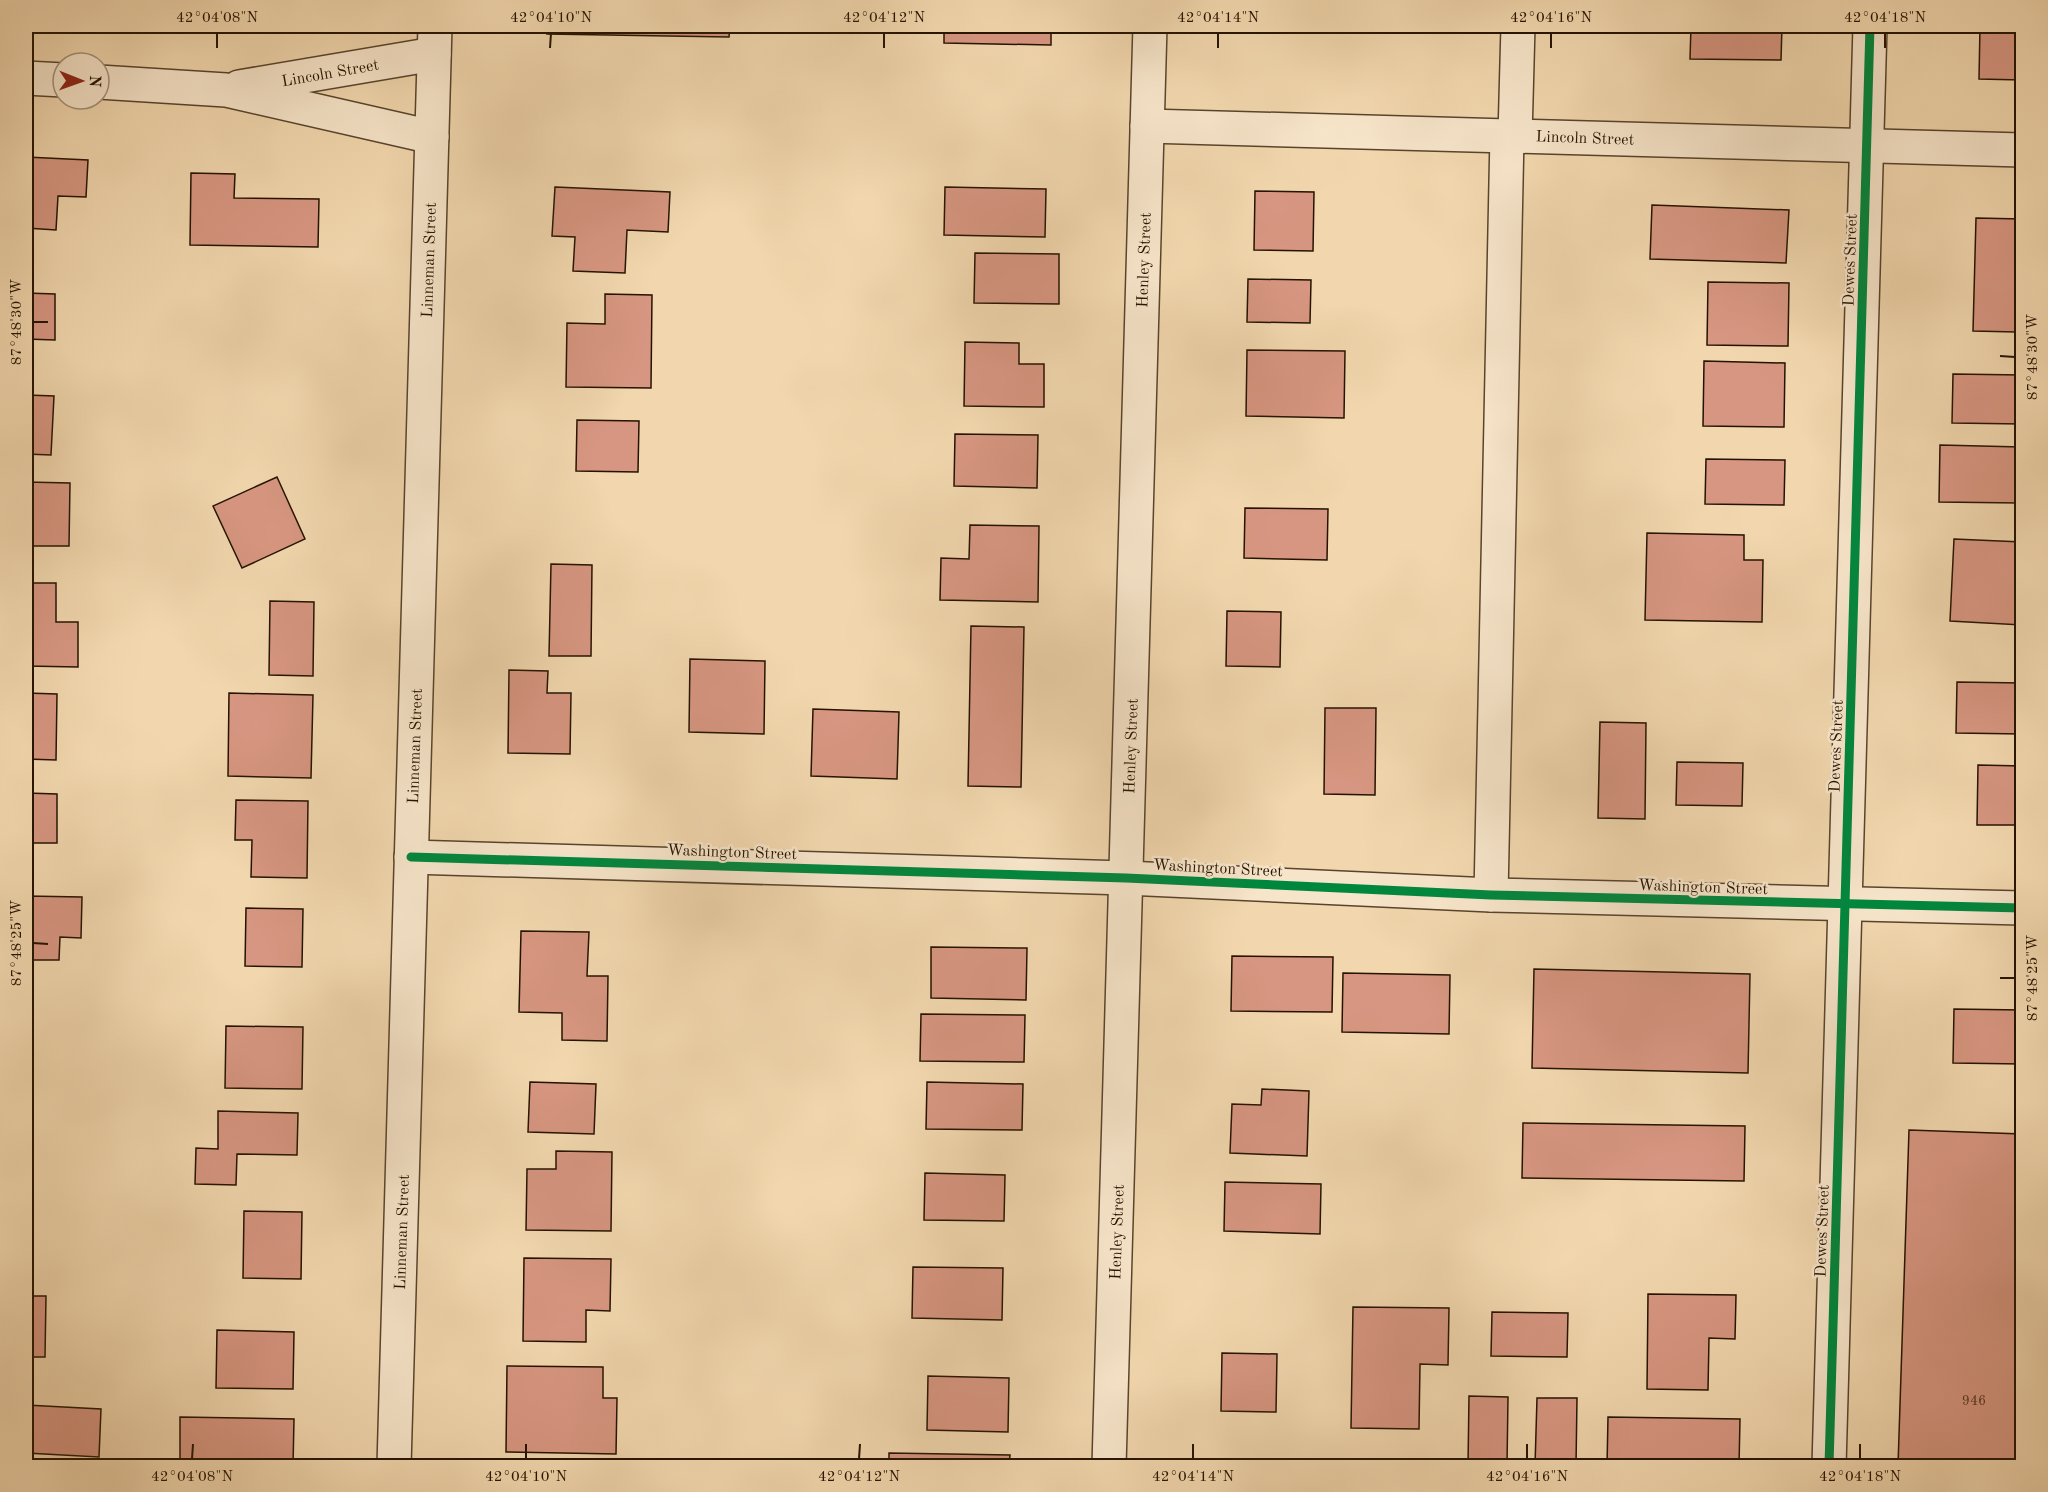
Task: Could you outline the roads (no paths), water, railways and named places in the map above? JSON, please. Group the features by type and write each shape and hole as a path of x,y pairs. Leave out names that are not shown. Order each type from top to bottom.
{"street":[{"name":"Henley Street","path":"1109,1467 1150,26"},
{"path":"1491,895 1511,136 1518,26"},
{"name":"Dewes Street","path":"1829,1467 1870,26"},
{"name":"Lincoln Street","path":"226,90 435,40"},
{"name":"Linneman Street","path":"394,1467 435,40"},
{"path":"26,78 51,79"},
{"name":"Lincoln Street","path":"111,83 226,90 432,137"},
{"name":"Lincoln Street","path":"1147,126 2022,150"},
{"name":"Washington Street","path":"411,857 1126,878 1491,895 2022,908"}]}
